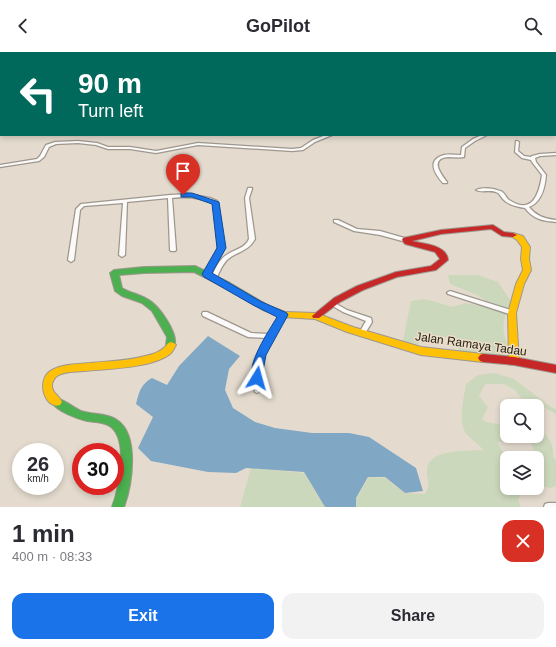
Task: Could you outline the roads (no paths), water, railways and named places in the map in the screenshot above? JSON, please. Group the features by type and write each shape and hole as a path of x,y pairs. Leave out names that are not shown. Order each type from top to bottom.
{"street":[{"path":"0,166 38,160 42,157 47,146 60,142 92,143 108,148 130,148 156,152 198,144 292,150 302,149 314,141 327,136"},
{"path":"445,182 436,171 435,166 437,162 444,157 462,156 463,148 483,136"},
{"path":"517,142 516,151 518,154 533,159 544,173 535,203 527,207"},
{"path":"533,159 536,155 556,154"},
{"path":"210,276 232,253 245,248 251,243 252,239 248,198 250,189"},
{"path":"478,190 499,192 506,201 527,207 532,214 537,217 556,221"},
{"path":"71,260 79,208 88,204 192,195 216,202 221,248 210,276"},
{"path":"170,196 173,250"},
{"path":"122,254 125,201"},
{"path":"316,316 333,304 372,282 390,276 430,268 441,264 444,260 444,257 438,250 380,233 356,230 336,221"},
{"path":"406,240 441,232 489,226 495,227 502,234 511,234 520,238 526,244 525,259 527,267 520,284 512,313 514,361"},
{"path":"118,507 124,491 126,475 122,430 116,424 82,416 54,402 47,390 47,385 51,377 56,373 74,368 147,359 166,353 172,345 172,340 168,329 157,313 148,303 118,290 114,273 178,268 195,269 256,303 283,315 258,362 256,384 258,390"},
{"path":"450,294 512,313"},
{"path":"333,304 345,311 369,320 362,333"},
{"path":"205,314 250,335 271,336"},
{"name":"Jalan Ramaya Tadau","path":"283,315 316,316 404,347 427,352 514,361 556,369"},
{"path":"548,507 556,506"}],"water":[{"path":"208,336 240,356 229,369 225,390 233,408 255,422 275,428 312,433 349,433 369,437 416,468 423,491 405,493 385,477 368,477 356,498 356,507 325,507 304,472 246,468 236,473 208,472 151,461 138,448 153,417 136,404 139,392 145,383 152,378 167,385 179,366"}]}
